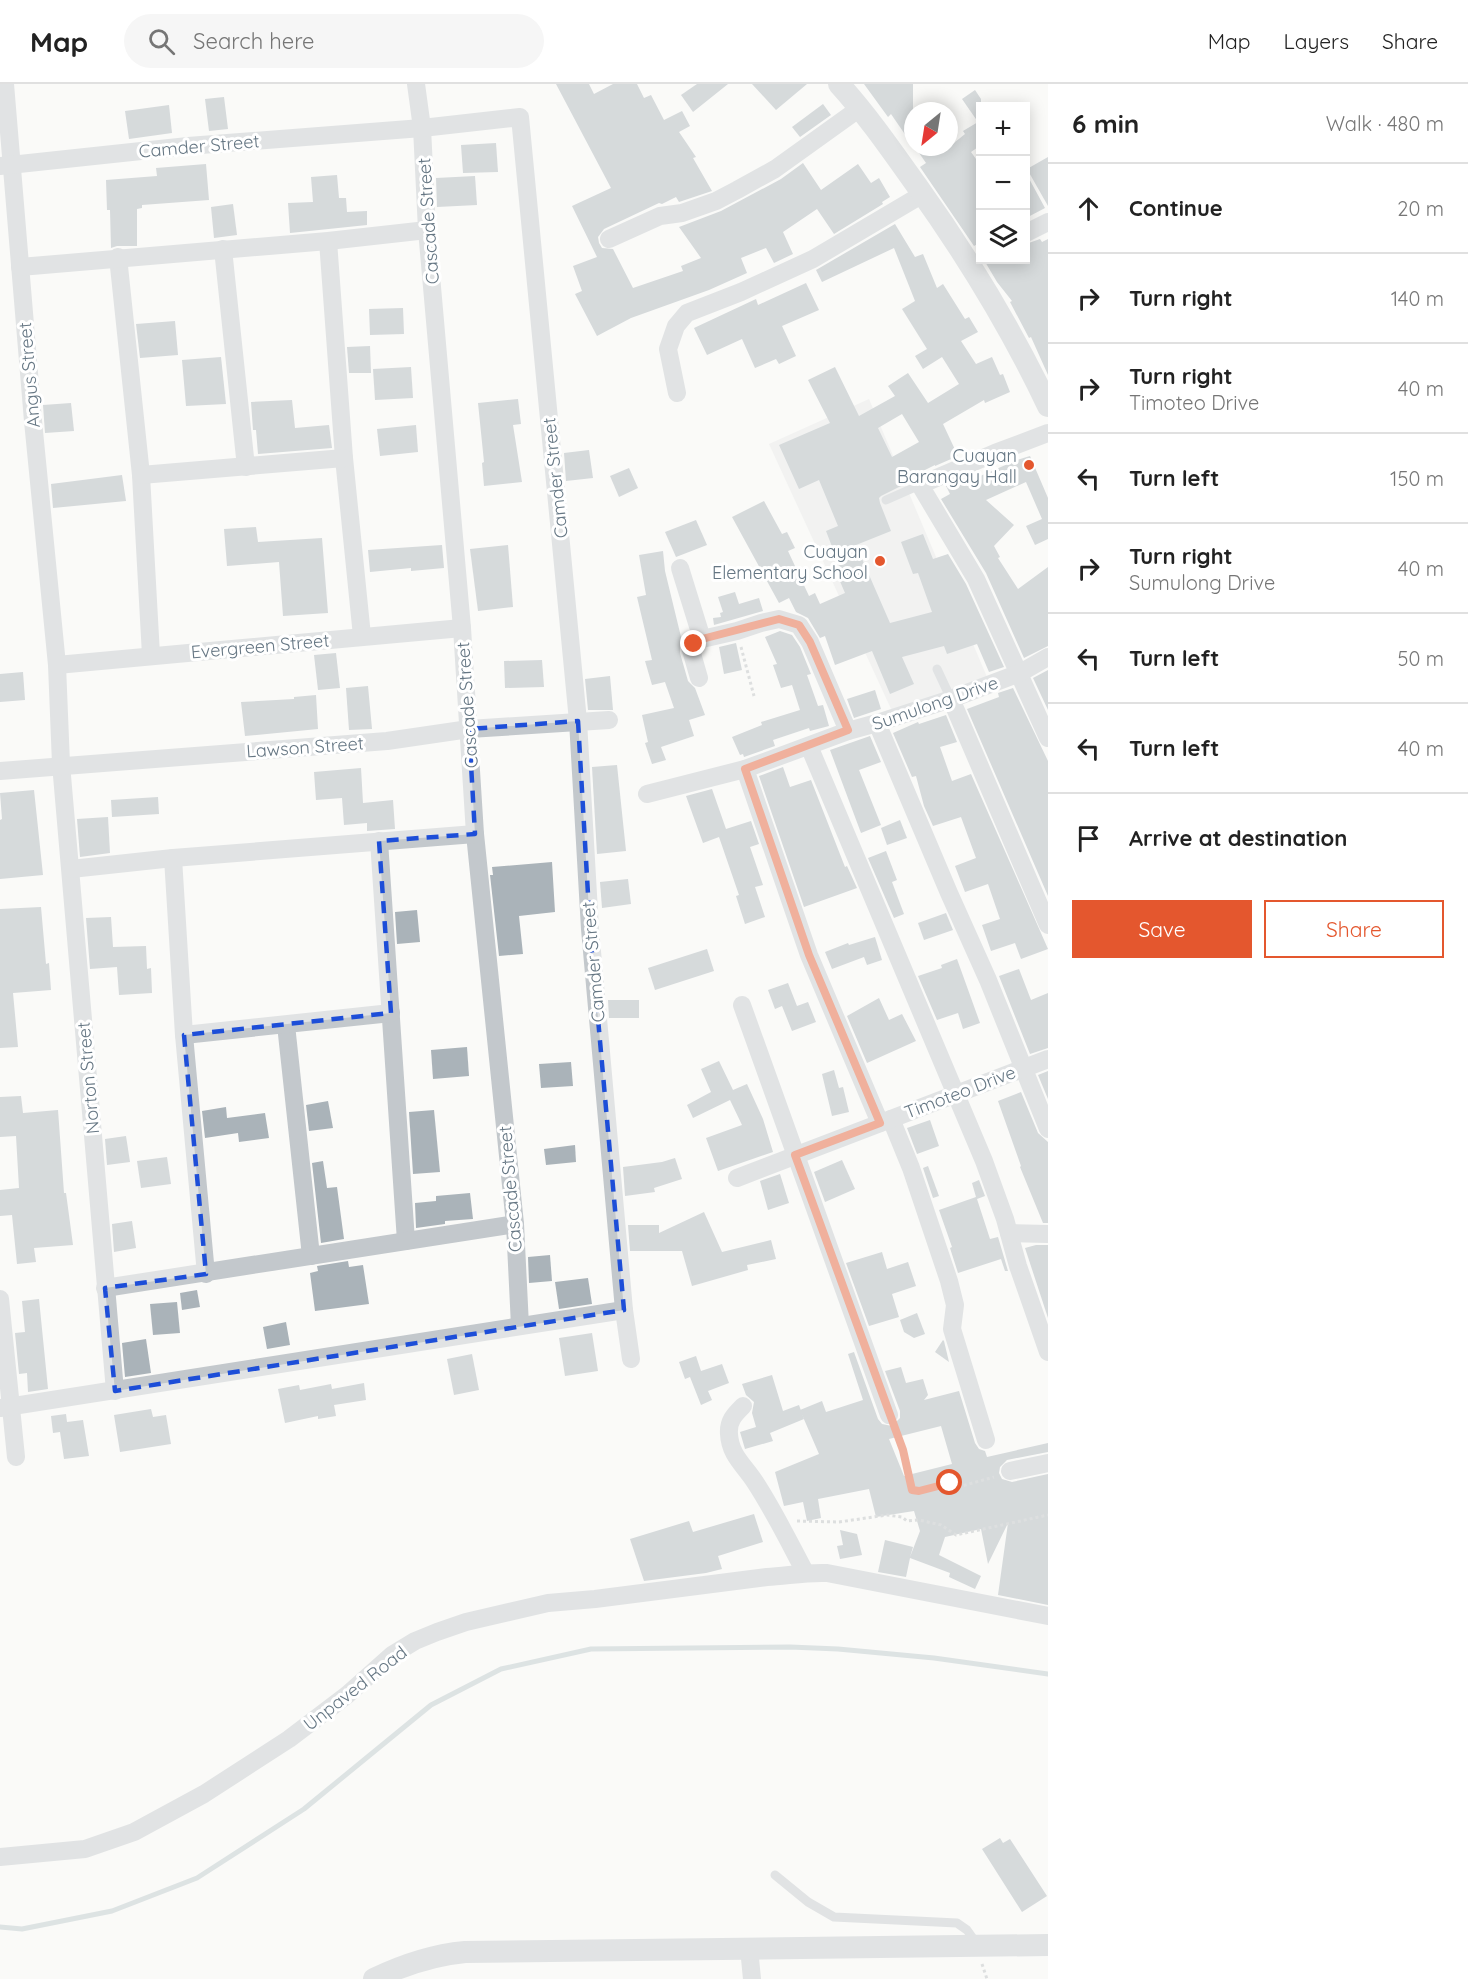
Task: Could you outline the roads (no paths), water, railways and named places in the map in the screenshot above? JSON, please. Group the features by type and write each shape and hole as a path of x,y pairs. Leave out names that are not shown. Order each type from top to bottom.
{"street":[{"name":"Angus Street","path":"4,84 6,165 20,267 57,665 61,764"},
{"name":"Cascade Street","path":"416,84 422,128 427,230 462,628 475,834 515,1224 520,1326"},
{"path":"839,84 860,108 976,262"},
{"path":"609,239 660,216 682,213 716,201 745,186 775,170 860,108"},
{"name":"Camder Street","path":"6,165 188,146 422,128 519,117 578,721 590,929 624,1310 631,1359"},
{"path":"677,393 668,349 676,326 687,313 741,292 813,259 923,194"},
{"path":"1030,231 1048,222"},
{"path":"20,267 328,241 427,230"},
{"path":"328,241 344,458 362,636"},
{"path":"223,249 246,467"},
{"path":"118,257 141,474 151,655"},
{"path":"977,264 992,297 1042,379 1048,406"},
{"path":"1048,433 986,456 920,485 976,579 1048,738"},
{"path":"141,474 344,458"},
{"path":"680,568 702,639"},
{"path":"699,678 691,650 694,644 702,639 779,619 799,625 810,642 848,730"},
{"name":"Evergreen Street","path":"57,665 462,628"},
{"name":"Sumulong Drive","path":"646,794 745,769 848,730 951,699 1020,673 1048,657"},
{"path":"951,699 1048,925"},
{"name":"Lawson Street","path":"0,771 61,764 387,741 469,729 609,720"},
{"path":"877,723 1025,1067 1048,1130"},
{"path":"809,746 984,1161 1048,1352"},
{"name":"Norton Street","path":"61,764 115,1391"},
{"path":"745,769 809,955 910,1168 949,1281 955,1305 952,1329 968,1375 986,1440"},
{"path":"71,869 173,858 475,834"},
{"path":"379,841 406,1241"},
{"path":"173,858 184,1035 206,1274"},
{"path":"742,1005 889,1415"},
{"path":"184,1035 391,1013"},
{"path":"286,1025 310,1256"},
{"name":"Timoteo Drive","path":"737,1178 1048,1059"},
{"path":"105,1288 515,1224"},
{"path":"1009,1233 1048,1234"},
{"path":"0,1299 5,1408 16,1457"},
{"path":"5,1408 624,1310"},
{"path":"743,1406 730,1420 730,1444 736,1458 755,1481 805,1572"},
{"path":"1011,1471 1048,1462"},
{"name":"Unpaved Road","path":"0,1857 86,1849 134,1832 204,1794 289,1739 403,1648 466,1622 548,1603 767,1576 793,1576 805,1572 827,1573 1048,1616"},
{"path":"374,1979 416,1962 443,1954 465,1952 1048,1945"},
{"path":"749,1948 752,1979"}],"lane":[{"path":"886,500 920,485"},
{"path":"937,669 951,699"},
{"path":"775,1875 808,1902 834,1917 957,1923 967,1930 978,1946"}],"waterway":[{"path":"0,1927 22,1929 112,1911 197,1878 304,1809 431,1705 501,1669 591,1649 790,1647 934,1658 1048,1674"}],"place":[{"name":"Cuayan Barangay Hall","path":"1029,465"},
{"name":"Cuayan Elementary School","path":"880,561"}]}
